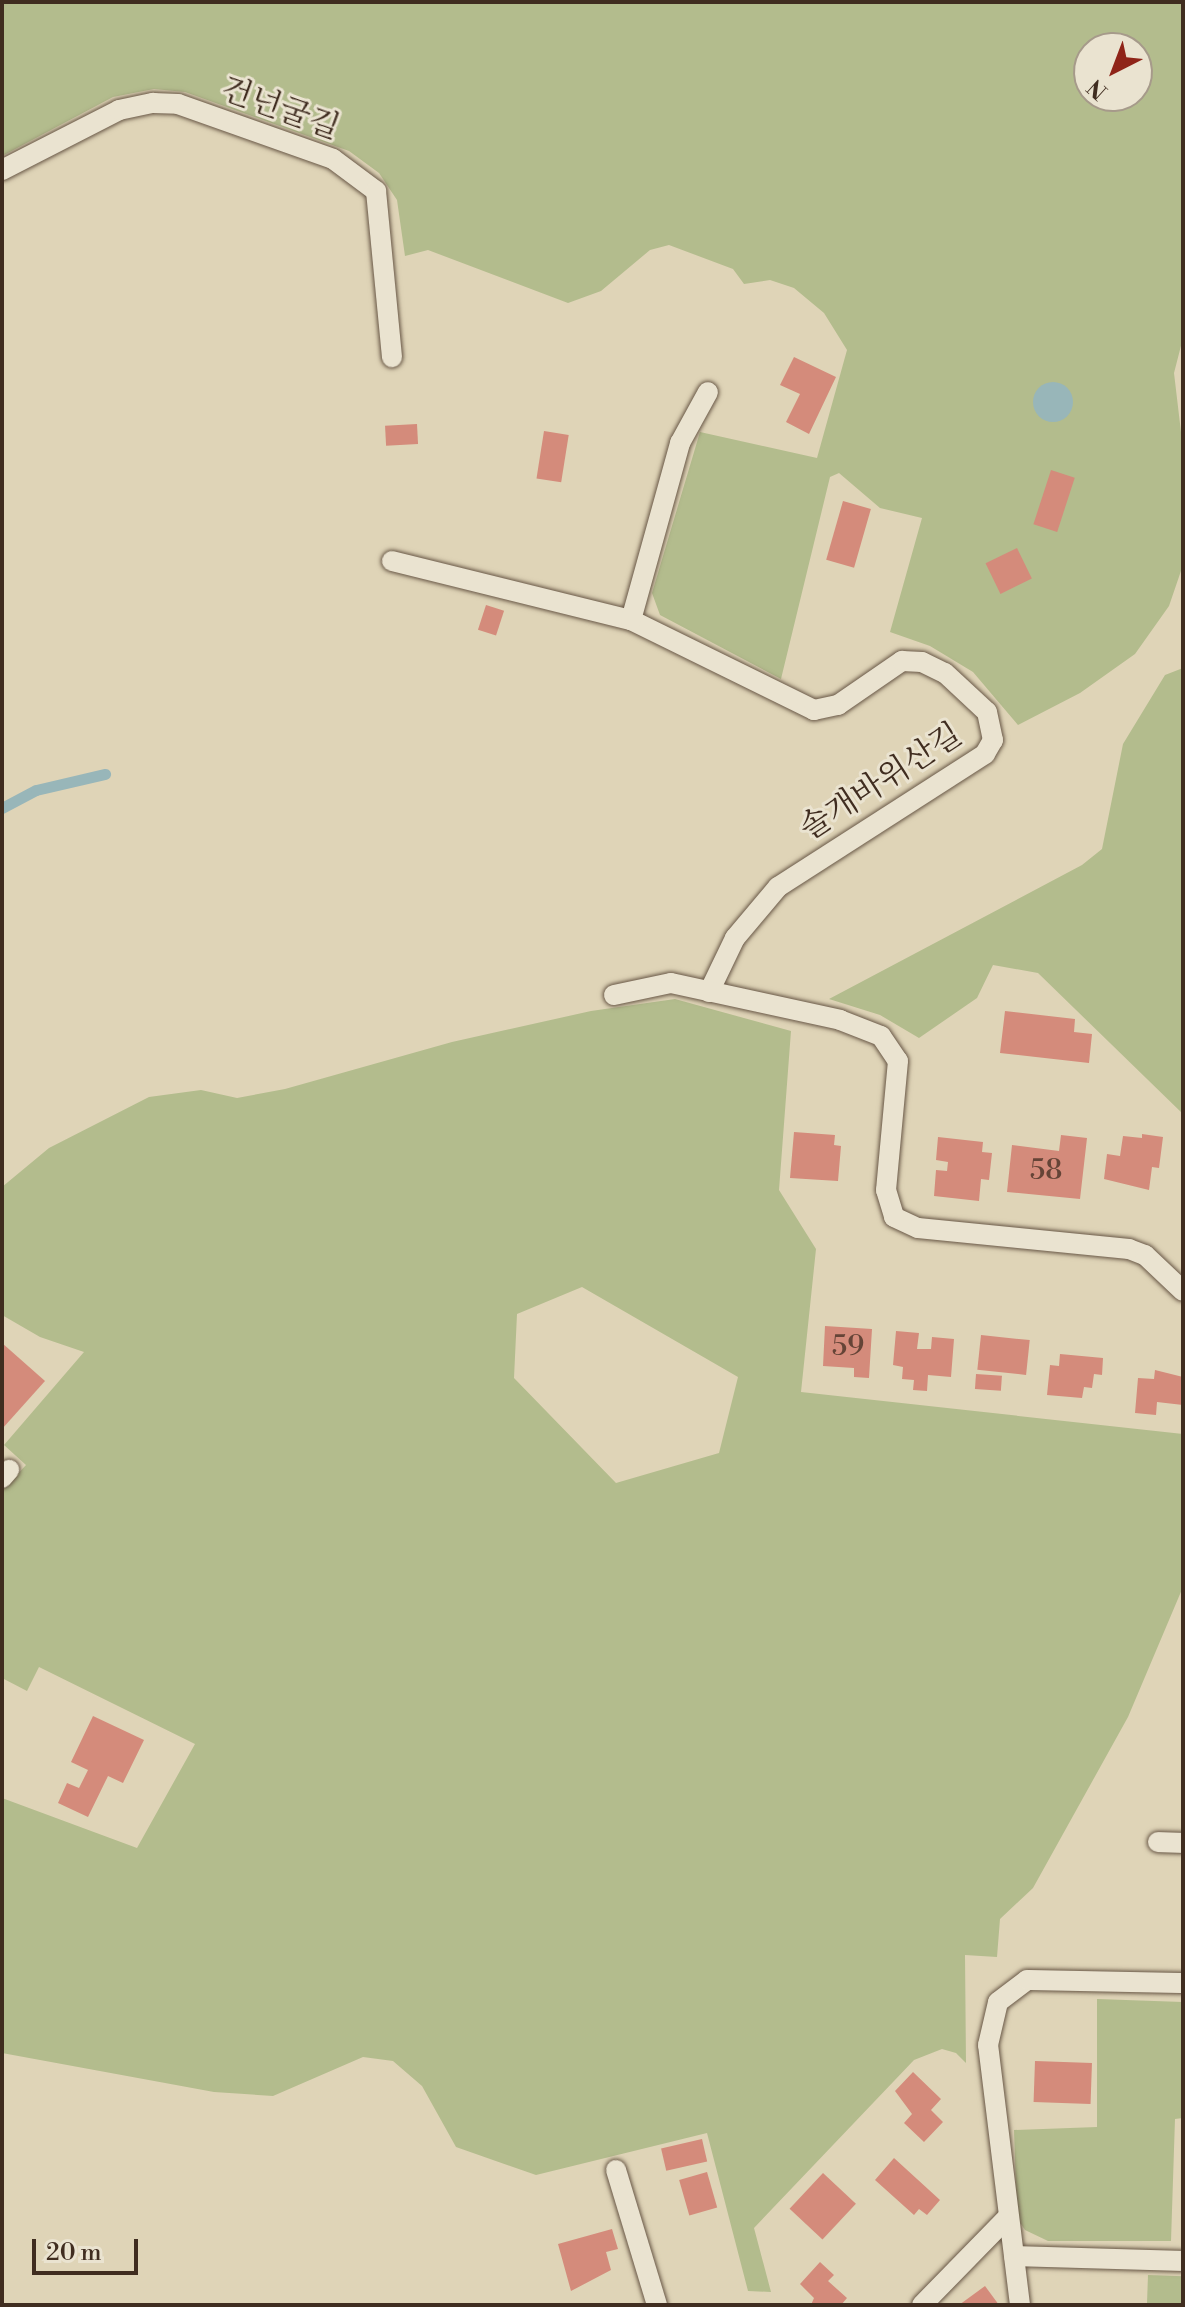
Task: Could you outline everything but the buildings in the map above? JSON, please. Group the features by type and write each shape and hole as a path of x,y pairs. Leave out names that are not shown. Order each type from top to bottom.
{"lane":[{"name":"건넌굴길","path":"2,170 119,110 153,103 178,104 333,159 376,191 392,357"},
{"path":"631,620 680,443 708,392"},
{"name":"솔개바위산길","path":"392,561 631,620 814,710 838,705 885,668 902,661 922,662 969,691 994,726 985,754 958,775 778,887 735,938 709,992"},
{"path":"614,995 654,983 840,1020 881,1036 892,1047 898,1077 886,1190 888,1206 904,1224 1129,1249 1145,1255 1183,1291"},
{"path":"1158,1842 1183,1843"},
{"path":"1020,2305 988,2045 998,2002 1027,1980 1183,1983"},
{"path":"616,2170 657,2305"},
{"path":"922,2305 1009,2216"},
{"path":"1014,2256 1183,2261"}],"green space":[{"path":"2,2 1183,2 1183,338 1174,373 1183,449 1183,565 1169,606 1135,654 1080,693 1018,725 973,672 930,646 890,632 922,518 880,508 839,473 830,477 781,679 660,615 652,593 700,432 817,458 847,350 824,313 794,288 770,280 744,284 733,269 669,245 650,250 601,291 568,303 428,250 405,256 397,200 379,173 349,151 185,92 154,89 113,97 2,156"},
{"path":"1183,668 1183,1114 1038,973 993,965 977,998 919,1038 880,1015 829,999 1082,865 1102,849 1123,744 1165,675"},
{"path":"675,999 791,1031 779,1190 816,1249 801,1392 1183,1434 1183,1587 1128,1717 1033,1888 1000,1919 997,1957 965,1955 966,2063 956,2053 942,2049 914,2060 754,2228 771,2292 748,2291 707,2133 536,2175 456,2147 422,2086 393,2061 363,2057 273,2096 214,2092 2,2053 2,1798 137,1848 195,1744 39,1667 27,1691 2,1678 2,1491 26,1465 4,1445 84,1352 40,1337 2,1315 2,1187 49,1148 149,1097 201,1090 237,1098 285,1089 452,1042 591,1011","holes":["582,1287 738,1377 719,1453 616,1483 514,1378 517,1314"]},
{"path":"1097,1999 1183,2002 1183,2118 1175,2119 1171,2241 1048,2241 1025,2230 1017,2218 1014,2130 1097,2127"},
{"path":"1148,2275 1183,2276 1182,2305 1147,2305"}],"water":[{"path":"1053,382 1067,388 1073,402 1067,416 1053,422 1039,416 1033,402 1039,388"}],"waterway":[{"path":"2,808 36,790 105,774"}]}
